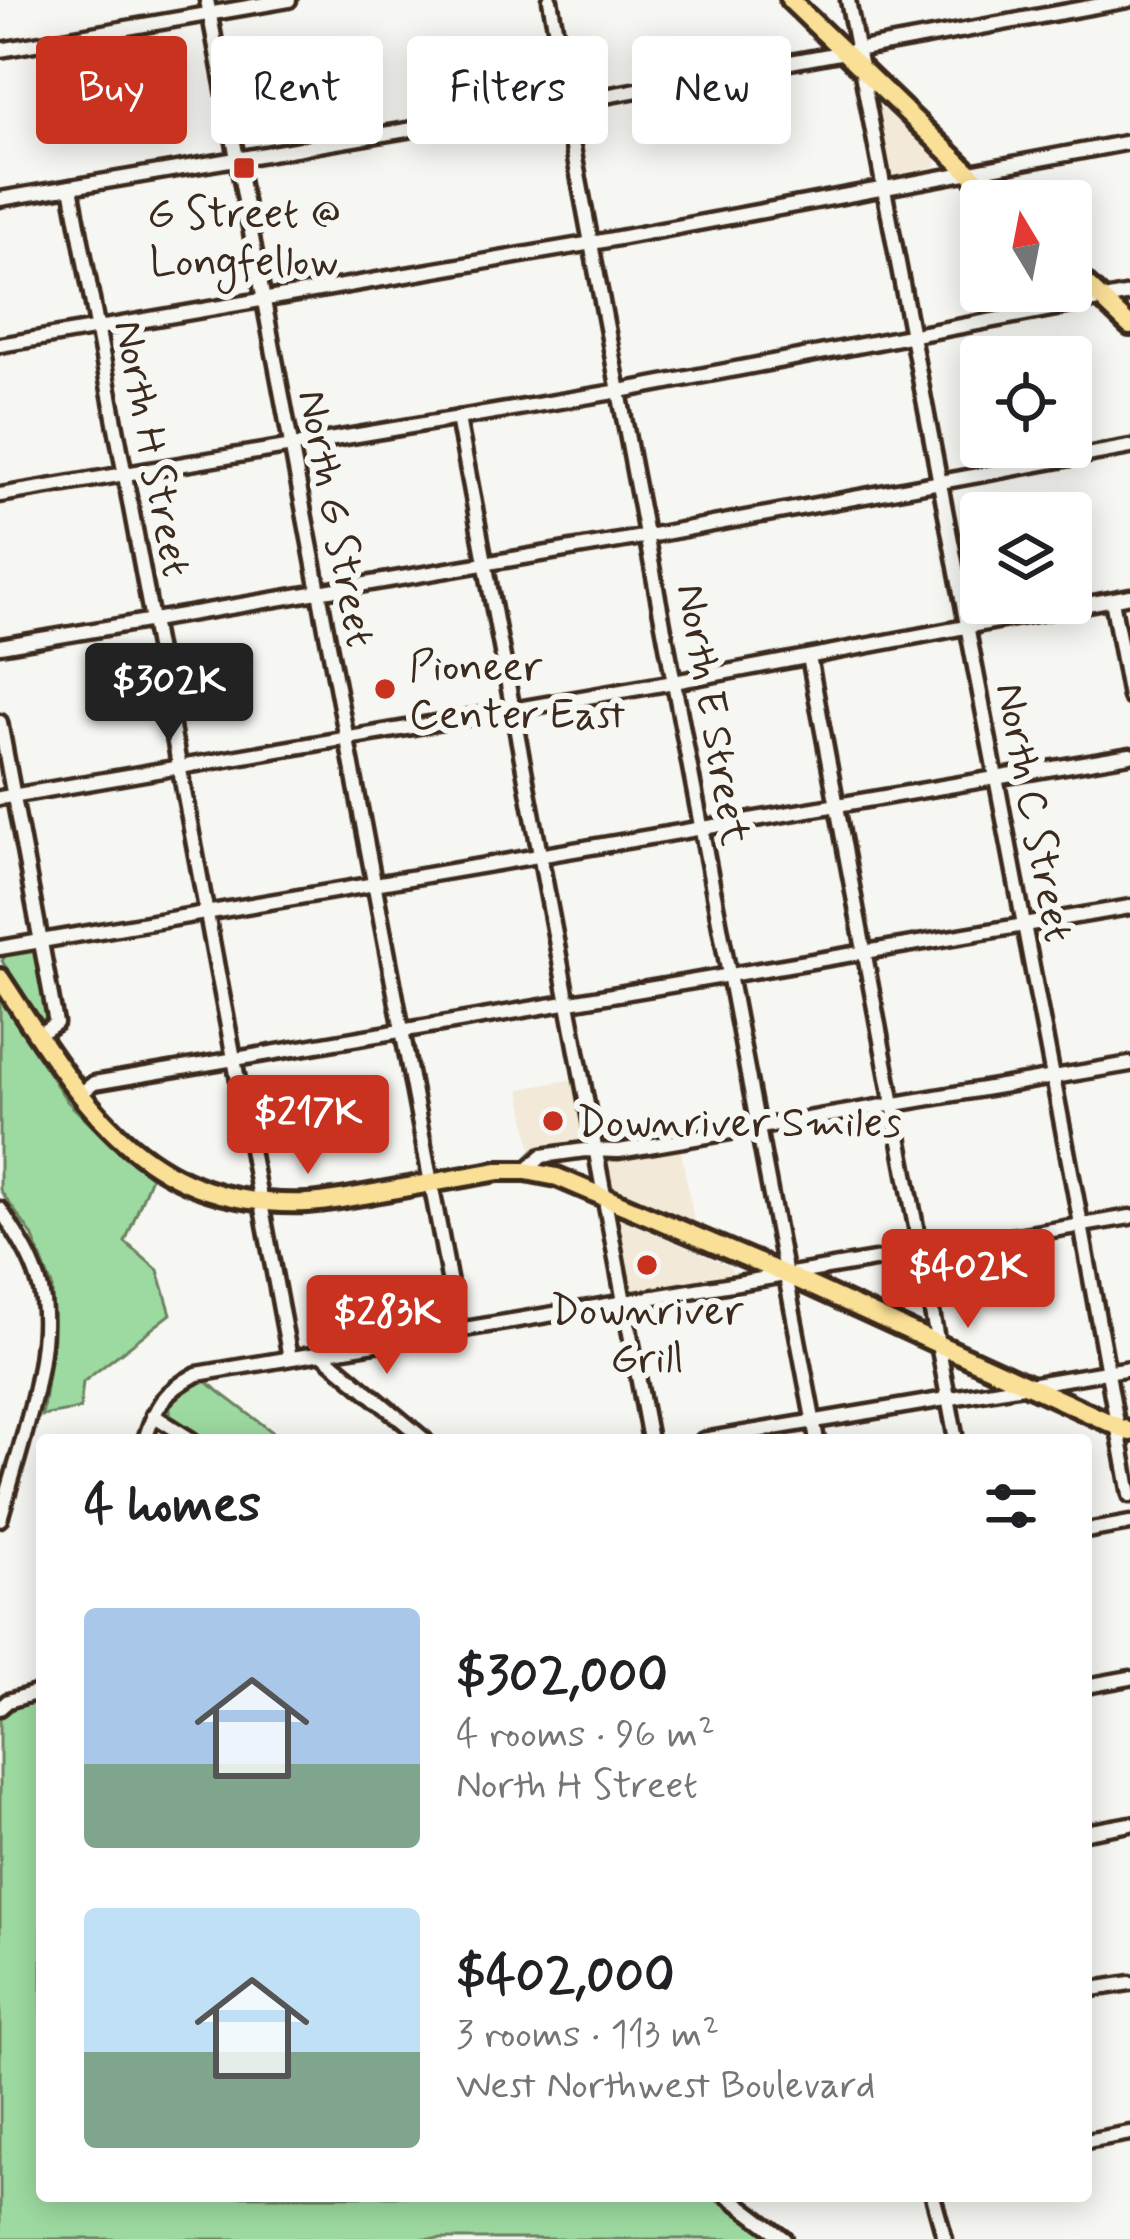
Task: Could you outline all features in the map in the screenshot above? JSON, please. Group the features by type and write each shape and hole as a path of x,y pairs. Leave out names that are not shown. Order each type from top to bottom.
{"main road":[{"path":"790,0 851,51 861,69 977,180"},
{"path":"1092,290 1130,326"},
{"path":"0,978 79,1095 118,1138 158,1167 217,1195 262,1203 312,1203 498,1172 556,1177 785,1274 1124,1429"}],"street":[{"path":"0,50 208,7 289,0"},
{"name":"North E Street","path":"550,0 556,36"},
{"path":"848,0 851,51"},
{"path":"608,96 1128,0"},
{"name":"North G Street","path":"208,7 459,1330"},
{"name":"North C Street","path":"861,69 1108,1372 1124,1429 1130,1495"},
{"path":"0,199 407,130"},
{"path":"0,345 592,243 1130,142"},
{"name":"North E Street","path":"573,144 816,1434"},
{"name":"North H Street","path":"71,187 290,1358"},
{"path":"0,495 620,391 1130,294"},
{"path":"458,418 649,1434"},
{"path":"0,646 648,536 1130,447"},
{"path":"7,796 674,682 1130,596"},
{"path":"1112,599 1130,697"},
{"path":"809,657 955,1434"},
{"path":"0,722 7,796 56,1023 38,1035"},
{"path":"0,948 1130,755"},
{"path":"79,1095 94,1083 1130,908"},
{"path":"526,1171 542,1156 619,1151 1130,1064"},
{"path":"0,1209 30,1258 44,1303 24,1437 0,1519"},
{"path":"148,1434 162,1399 197,1374 1130,1216"},
{"path":"321,1353 418,1434"},
{"path":"738,1434 1130,1368"},
{"path":"153,1415 183,1434"},
{"path":"1092,1530 1130,1523"},
{"path":"1092,1685 1130,1678"},
{"path":"0,1708 36,1693"},
{"path":"1092,1831 1130,1825"},
{"path":"1092,1989 1130,1983"},
{"path":"1092,2140 1130,2133"},
{"path":"736,2202 785,2239"},
{"path":"753,2214 758,2202"},
{"path":"935,2202 945,2239"}],"shaded area":[{"path":"881,107 936,157 936,166 887,174 875,112"},
{"path":"575,1079 586,1141 532,1154 520,1089"},
{"path":"680,1146 695,1226 606,1184 605,1159"},
{"path":"621,1219 727,1265 731,1276 630,1294 614,1224"}],"green space":[{"path":"31,949 47,1015 43,1021 2,961 8,951"},
{"path":"0,998 67,1101 151,1177 125,1242 158,1270 171,1314 83,1382 80,1409 42,1416 53,1339 52,1286 32,1235 0,1190"},
{"path":"204,1380 275,1434 191,1434 172,1420 170,1405"},
{"path":"36,1698 36,2202 720,2202 770,2239 0,2239 0,1715 21,1700"}],"place":[{"name":"G Street @ Longfellow","path":"244,168"},
{"name":"Pioneer Center East","path":"385,689"},
{"name":"Downriver Smiles","path":"553,1121"},
{"name":"Downriver Grill","path":"647,1265"}]}
